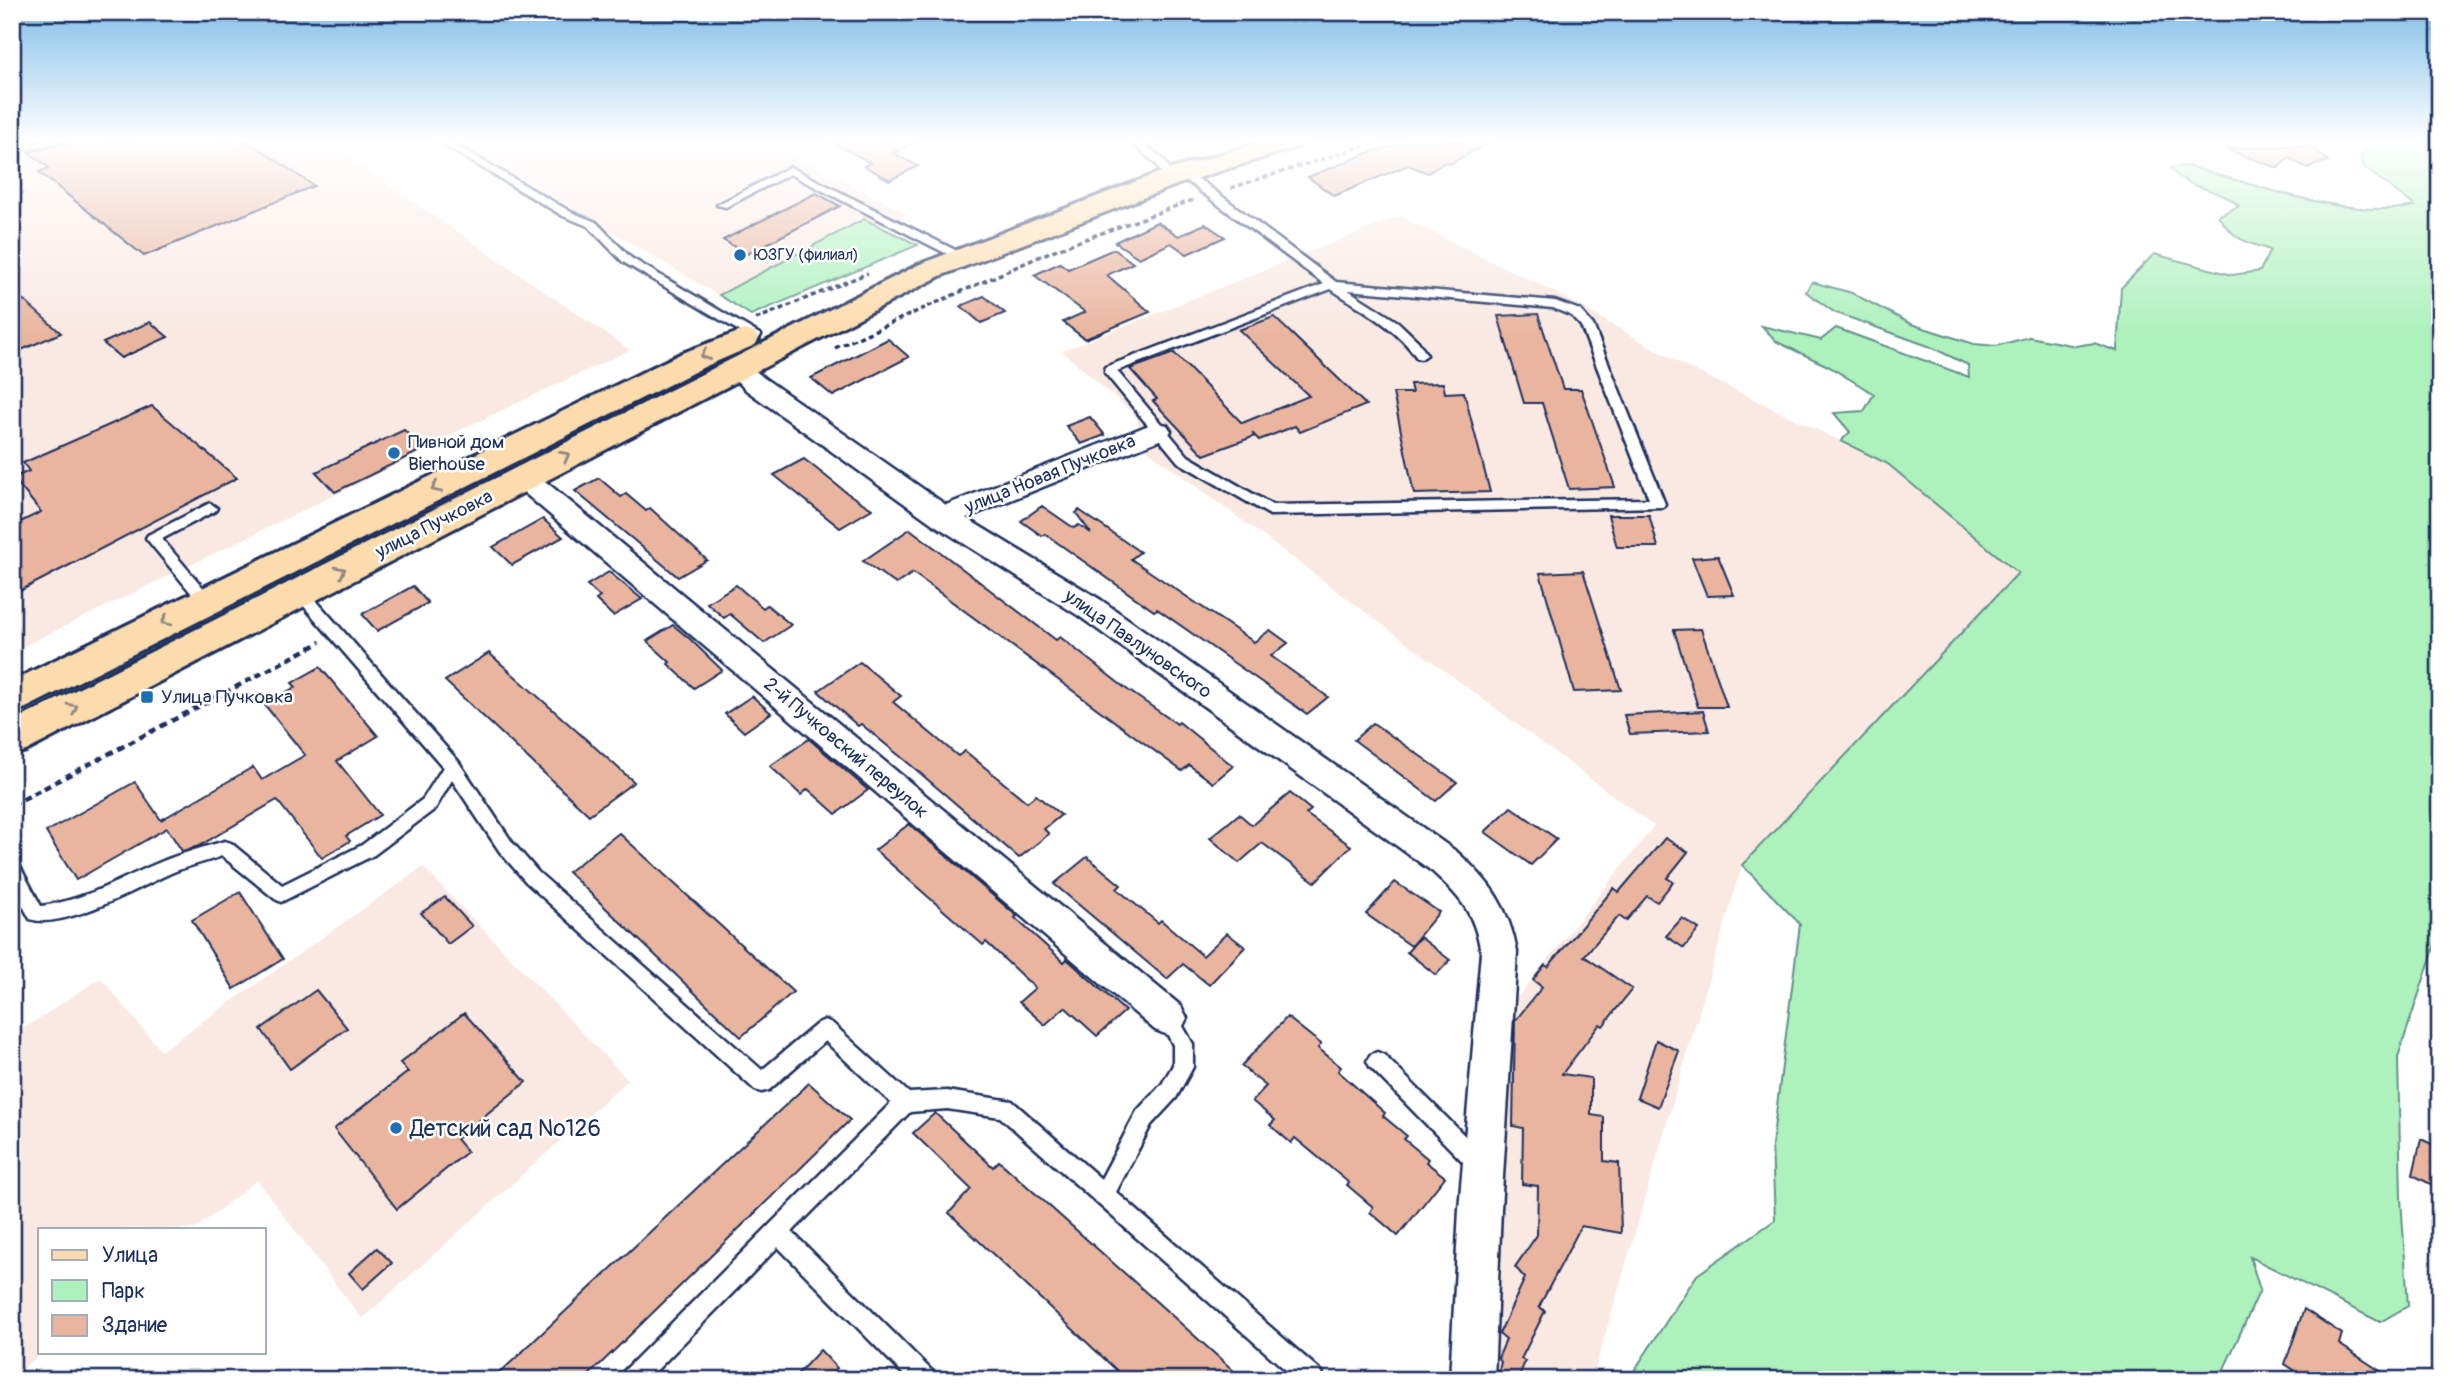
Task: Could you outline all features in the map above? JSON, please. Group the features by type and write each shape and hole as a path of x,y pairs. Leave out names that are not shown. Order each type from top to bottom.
{"main road":[{"name":"улица Пучковка","path":"12,740 524,478 747,350 961,257 1097,206"},
{"name":"улица Пучковка","path":"12,698 693,360 747,350"},
{"path":"367,521 391,545"}],"street":[{"name":"улица Павлуновского","path":"747,350 755,384 943,517 1090,608 1445,862 1476,889 1494,921 1499,952 1480,1209 1472,1380"},
{"name":"улица Новая Пучковка","path":"943,517 1158,431"},
{"name":"2-й Пучковский переулок","path":"524,478 1168,1018"}],"lane":[{"path":"553,206 592,225 627,260 747,350"},
{"path":"861,206 961,257"},
{"path":"1229,206 1332,285 1402,332 1421,355"},
{"path":"1332,285 1555,305 1576,313 1587,325 1658,504 1270,510 1183,458 1109,370 1332,285"},
{"path":"206,601 153,538 211,508"},
{"path":"300,592 452,766 506,847 533,877 762,1083 825,1029 905,1103"},
{"path":"12,868 36,914 68,910 132,885 167,867 225,848 281,894 368,850 429,804 452,766"},
{"path":"1104,1195 1144,1118 1170,1091 1183,1067 1183,1044 1168,1018"},
{"path":"1377,1061 1484,1170"},
{"path":"631,1380 905,1103 947,1100 1005,1108 1314,1380"},
{"path":"778,1232 925,1380"}],"path":[{"path":"828,351 1052,251 1175,206"},
{"path":"12,805 337,634"}],"shaded area":[{"path":"12,206 419,206 630,350 437,441 425,451 12,652"},
{"name":"ЮЗГУ (филиал)","path":"569,206 892,206 908,214 733,304"},
{"path":"1400,216 1564,297 1683,365 1888,464 2019,573 1742,865 1592,1380 1482,1380 1507,1011 1654,826 1143,447 1136,416 1062,351"},
{"name":"Детский сад №126","path":"423,867 628,1080 362,1319 257,1180 196,1228 38,1228 38,1354 41,1354 12,1377 12,1036 101,978 161,1051"}],"green space":[{"path":"2239,206 2345,206 2388,209 2440,206 2440,869 2432,865 2437,939 2398,1057 2401,1198 2408,1306 2380,1322 2250,1257 2260,1290 2219,1380 1628,1380 1697,1275 1775,1220 1772,1145 1800,924 1742,865 2018,573 1888,464 1841,441 1850,432 1834,413 1864,411 1874,394 1828,366 1777,342 1762,326 1821,340 1836,328 1969,377 1968,365 1931,347 1834,312 1806,292 1812,282 1852,293 1911,324 1974,344 1996,346 2029,337 2076,346 2094,343 2117,351 2121,288 2154,254 2232,275 2260,271 2270,250 2241,239 2230,231 2218,216"},
{"path":"864,219 918,245 751,315 719,295"},
{"path":"352,542 357,543 360,551 12,730 12,707"}],"building":[{"path":"81,206 266,206 144,256"},
{"path":"790,206 840,206 747,254 723,240"},
{"path":"1157,222 1179,236 1205,224 1225,237 1187,254 1171,243 1139,258 1115,242"},
{"path":"1114,249 1133,263 1107,275 1150,312 1085,339 1063,322 1085,312 1034,275 1060,263 1068,269"},
{"path":"12,290 45,319 61,333 12,354"},
{"path":"984,296 1005,313 981,323 961,306"},
{"path":"1538,314 1563,389 1581,389 1615,487 1569,489 1542,403 1524,403 1498,316"},
{"path":"1274,317 1366,405 1300,432 1295,426 1259,440 1255,436 1204,455 1153,401 1157,399 1130,369 1174,353 1242,423 1309,396 1239,330"},
{"path":"150,322 168,337 121,358 103,343"},
{"path":"888,339 909,357 833,396 811,378"},
{"path":"1443,383 1445,393 1464,392 1490,492 1414,494 1393,393 1412,393 1410,384"},
{"path":"152,406 237,478 12,595 12,526 41,512 13,478 29,471 23,463"},
{"path":"1090,417 1105,435 1081,444 1066,426"},
{"path":"404,430 424,449 335,492 316,472"},
{"path":"804,459 872,509 840,528 774,475"},
{"path":"599,478 621,497 626,494 646,511 650,508 707,560 678,577 575,491"},
{"path":"1042,506 1074,528 1079,525 1091,533 1076,513 1079,510 1140,552 1131,559 1254,642 1270,630 1288,643 1271,656 1328,697 1307,714 1157,609 1154,611 1045,534 1042,536 1021,521"},
{"path":"1608,515 1649,515 1658,547 1617,547"},
{"path":"543,519 563,537 512,565 493,547"},
{"path":"910,529 1056,640 1060,637 1125,688 1177,724 1179,722 1233,766 1213,783 1189,765 1182,771 913,573 896,584 863,561"},
{"path":"1718,556 1734,595 1707,596 1692,558"},
{"path":"1583,571 1621,690 1574,692 1540,573"},
{"path":"609,572 642,599 613,616 596,600 600,597 587,585"},
{"path":"736,585 763,608 767,605 791,625 764,643 730,614 724,618 707,603"},
{"path":"413,586 428,603 377,631 362,614"},
{"path":"673,625 722,670 694,688 647,641"},
{"path":"1701,629 1727,707 1698,707 1674,630"},
{"path":"489,653 634,782 589,815 445,681"},
{"path":"860,662 901,696 893,702 958,756 965,751 1027,802 1036,795 1061,815 1044,829 1049,834 1019,858 913,767 861,724 858,726 818,691"},
{"path":"320,667 378,736 337,761 380,815 346,836 350,841 322,858 277,800 199,846 182,851 167,828 76,880 46,832 135,782 161,820 253,767 262,780 305,755 264,704 296,687 292,683"},
{"path":"752,696 771,713 744,732 725,714"},
{"path":"1703,711 1709,731 1630,734 1624,715"},
{"path":"1373,723 1457,782 1436,801 1354,740"},
{"path":"809,739 868,790 836,814 808,789 801,795 770,766"},
{"path":"1290,793 1311,810 1306,814 1351,846 1315,882 1262,843 1239,863 1210,838 1239,814 1252,825"},
{"path":"1511,807 1557,839 1531,865 1485,832"},
{"path":"909,824 1017,916 1015,918 1064,962 1067,959 1125,1011 1097,1036 1065,1007 1045,1025 1019,1002 1035,988 986,942 983,945 875,850"},
{"path":"619,833 793,992 741,1037 568,872"},
{"path":"1665,838 1688,852 1667,878 1673,882 1657,902 1647,896 1626,921 1619,916 1584,956 1632,989 1603,1026 1600,1024 1562,1074 1591,1078 1591,1115 1604,1117 1604,1161 1619,1163 1621,1233 1581,1226 1539,1307 1545,1311 1521,1359 1525,1361 1518,1380 1497,1380 1501,1362 1498,1358 1506,1340 1499,1334 1525,1278 1515,1267 1537,1235 1538,1186 1522,1184 1523,1128 1513,1126 1515,1021 1542,987 1533,980 1545,965 1548,967 1614,888 1619,892"},
{"path":"1087,857 1121,885 1117,889 1158,923 1161,920 1203,956 1227,933 1245,947 1209,985 1183,964 1167,979 1054,884"},
{"path":"1395,882 1439,912 1411,946 1366,914"},
{"path":"240,892 283,959 234,989 192,920"},
{"path":"445,897 472,926 448,944 421,913"},
{"path":"1682,918 1699,929 1684,948 1666,936"},
{"path":"1420,937 1450,960 1436,975 1407,952"},
{"path":"316,990 347,1028 290,1069 261,1029"},
{"path":"464,1013 526,1082 456,1139 467,1152 397,1209 334,1129 408,1072 400,1063"},
{"path":"1287,1017 1321,1044 1318,1048 1341,1067 1338,1071 1385,1113 1383,1116 1407,1136 1404,1139 1445,1177 1398,1236 1370,1212 1373,1207 1347,1185 1349,1183 1295,1138 1291,1143 1270,1125 1275,1120 1252,1101 1266,1086 1241,1066"},
{"path":"1656,1040 1679,1051 1658,1107 1637,1098"},
{"path":"809,1083 850,1120 584,1380 492,1380"},
{"path":"935,1113 993,1167 999,1161 1244,1380 1127,1380 949,1213 971,1189 913,1133"},
{"path":"2421,1139 2440,1148 2440,1189 2413,1175"},
{"path":"377,1248 392,1263 363,1289 349,1273"},
{"path":"2304,1309 2342,1334 2339,1344 2394,1380 2291,1380 2294,1370 2285,1364"},
{"path":"820,1350 837,1368 826,1380 792,1380"}],"place":[{"name":"ЮЗГУ (филиал)","path":"740,255"},
{"name":"Пивной дом Bierhouse","path":"394,453"},
{"name":"Улица Пучковка","path":"147,697"},
{"name":"Детский сад №126","path":"396,1128"}]}
